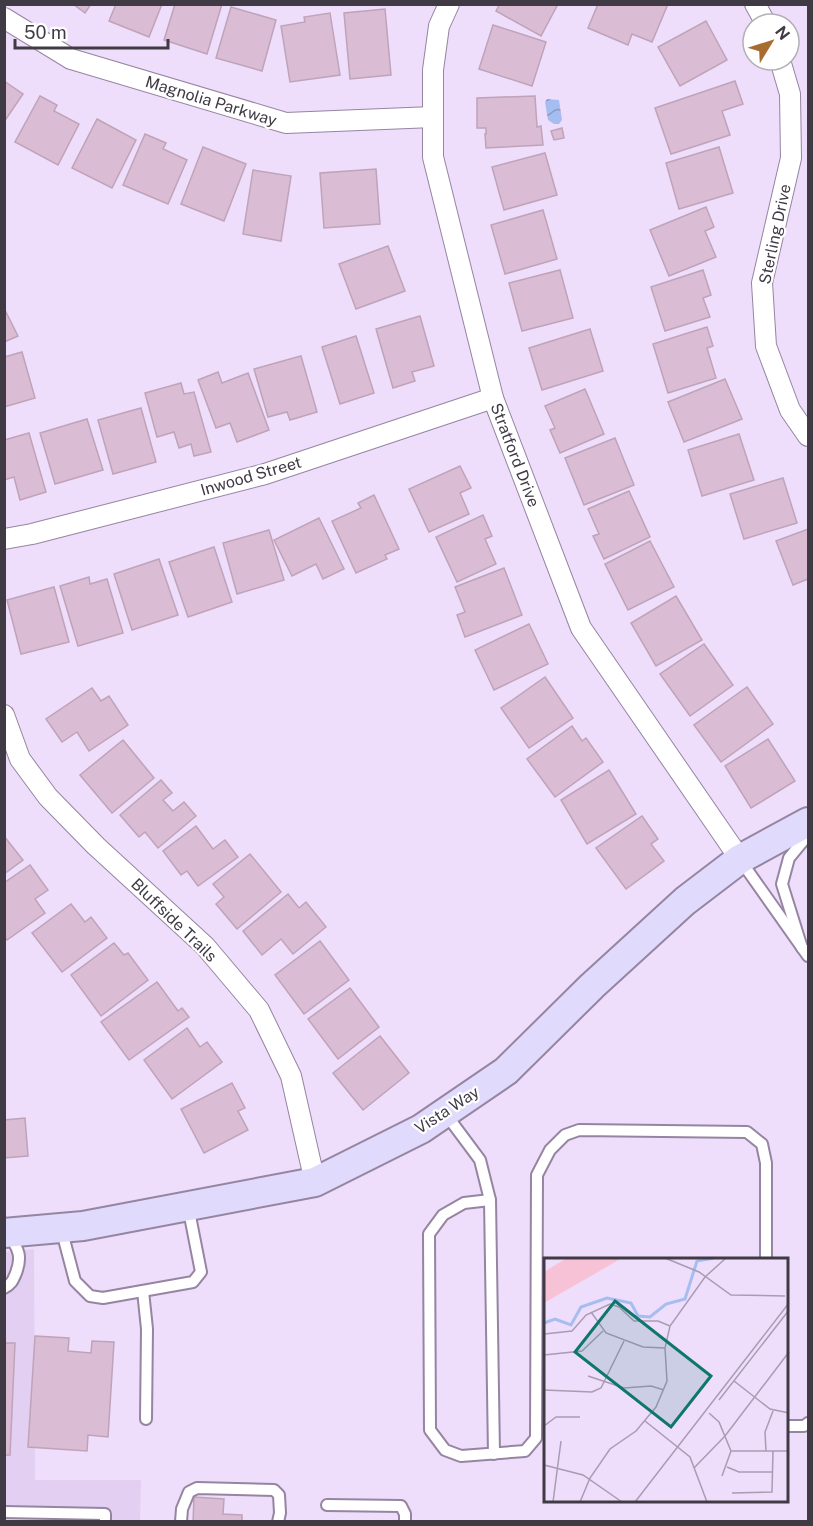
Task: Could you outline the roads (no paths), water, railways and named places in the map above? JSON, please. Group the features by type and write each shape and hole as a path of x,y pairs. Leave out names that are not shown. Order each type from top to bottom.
{"street":[{"name":"Stratford Drive","path":"449,4 439,26 433,70 433,157 493,398 581,628 740,858"},
{"name":"Magnolia Parkway","path":"4,18 72,59 286,123 433,117"},
{"name":"Sterling Drive","path":"784,72 790,94 792,158 762,283 766,346 790,410 808,436"},
{"name":"Inwood Street","path":"4,539 32,534 265,474 493,398"},
{"name":"Bluffside Trails","path":"4,715 20,759 48,797 96,846 206,946 259,1010 291,1076 315,1182"},
{"name":"Vista Way","path":"6,1233 83,1226 315,1182 421,1129 506,1071 592,986 685,901 740,858 808,822"}],"lane":[{"path":"806,952 782,884 789,858 808,834"},
{"path":"740,858 806,952"},
{"path":"445,1113 480,1160 490,1200 494,1454"},
{"path":"490,1200 464,1203 443,1215 429,1233 430,1430 445,1450 461,1456 525,1451 536,1438 537,1175 550,1150 565,1135 579,1130 747,1132 762,1144 766,1163 766,1258"},
{"path":"61,1228 75,1281 90,1296 103,1298 192,1282 201,1272 188,1206"},
{"path":"4,1288 12,1284 20,1263 17,1246 6,1233"},
{"path":"143,1291 147,1329 146,1419"},
{"path":"789,1426 804,1426 808,1423"},
{"path":"181,1521 182,1509 189,1492 197,1488 273,1490 279,1495 278,1521"},
{"path":"327,1505 401,1506 405,1514 405,1521"},
{"path":"4,1512 105,1514 105,1521"}],"water":[{"path":"547,99 559,100 562,120 559,124 548,120 545,102"}]}
